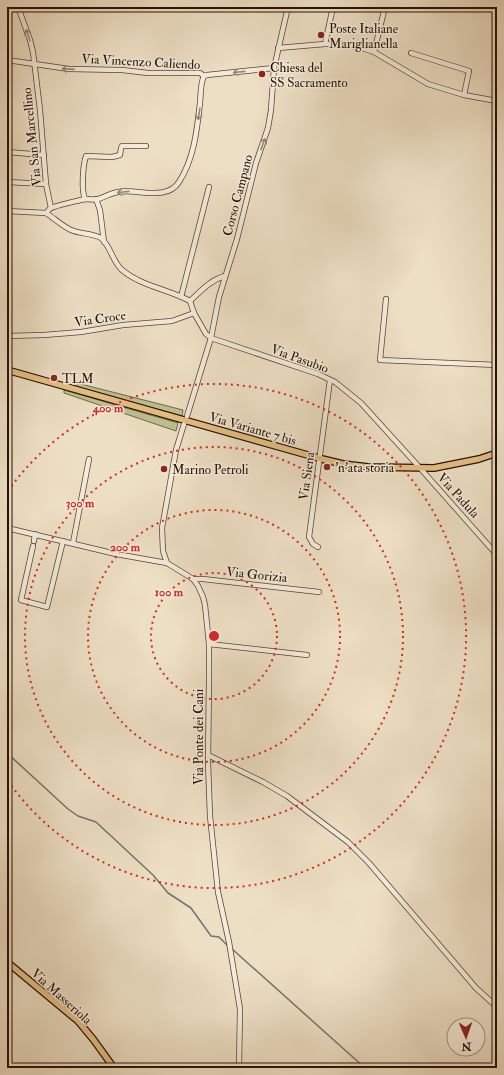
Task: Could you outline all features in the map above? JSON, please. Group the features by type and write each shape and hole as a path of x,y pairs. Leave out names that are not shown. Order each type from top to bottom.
{"main road":[{"name":"Via Variante 7 bis","path":"7,370 320,459 344,464 368,467 434,468 479,459 497,453"},
{"name":"Via Masseriola","path":"7,962 78,1021 114,1068"}],"street":[{"name":"Via San Marcellino","path":"18,7 30,40 34,64 40,110 46,184 51,208"},
{"name":"Corso Campano","path":"187,416 211,338 219,297 237,239 256,163 268,128 274,68 288,7"},
{"path":"325,44 333,7"},
{"path":"374,52 385,7"},
{"path":"278,48 325,44 352,45 374,52 428,84 464,95 497,101"},
{"path":"411,53 469,71 464,95"},
{"name":"Via Vincenzo Caliendo","path":"7,60 69,69 122,70 148,73 200,73 204,76 274,68"},
{"path":"46,212 51,208 85,199 96,199 118,192 158,193 174,187 179,182 192,153 200,106 202,81 204,76"},
{"path":"85,199 83,193 83,183 86,156 112,157 120,155 122,146 146,146"},
{"path":"7,152 44,155"},
{"path":"7,182 46,184"},
{"path":"181,297 209,188"},
{"path":"96,199 100,210 104,242"},
{"path":"7,212 46,212 72,231 99,237 104,242 112,258 120,268 130,276 190,301 194,313 206,334 211,338"},
{"path":"190,301 209,284 225,276"},
{"path":"386,299 380,360 497,365"},
{"name":"Via Croce","path":"7,336 81,332 123,325 172,321 194,313"},
{"name":"Via Pasubio","path":"211,338 318,374 335,382 361,403 420,468"},
{"name":"Via Siena","path":"318,547 309,537 330,380"},
{"path":"167,563 163,551 162,528 176,450 184,424"},
{"path":"73,543 89,459"},
{"name":"Via Padula","path":"420,468 497,555"},
{"path":"7,528 116,554 167,563 193,579"},
{"path":"35,534 21,600 47,607 63,541"},
{"name":"Via Gorizia","path":"193,579 319,592"},
{"name":"Via Ponte dei Cani","path":"193,579 198,586 204,601 209,644 208,755 210,816 218,892 232,957 240,1009 239,1068"},
{"path":"209,644 307,655"},
{"path":"208,755 263,782 287,796 348,842 369,863 476,988 497,1007"},
{"path":"7,962 7,978"}],"green space":[{"path":"77,383 183,410 182,416 77,387"},
{"path":"64,390 178,423 176,431 64,393"}],"waterway":[{"path":"7,753 68,809 78,816 96,822 153,875 168,893 191,908 211,936 219,937 228,946"},
{"path":"231,948 365,1068"}],"place":[{"name":"Poste Italiane Mariglianella","path":"321,35"},
{"name":"Chiesa del SS Sacramento","path":"262,74"},
{"name":"TLM","path":"54,378"},
{"name":"'n'ata storia","path":"327,467"},
{"name":"Marino Petroli","path":"164,469"}]}
